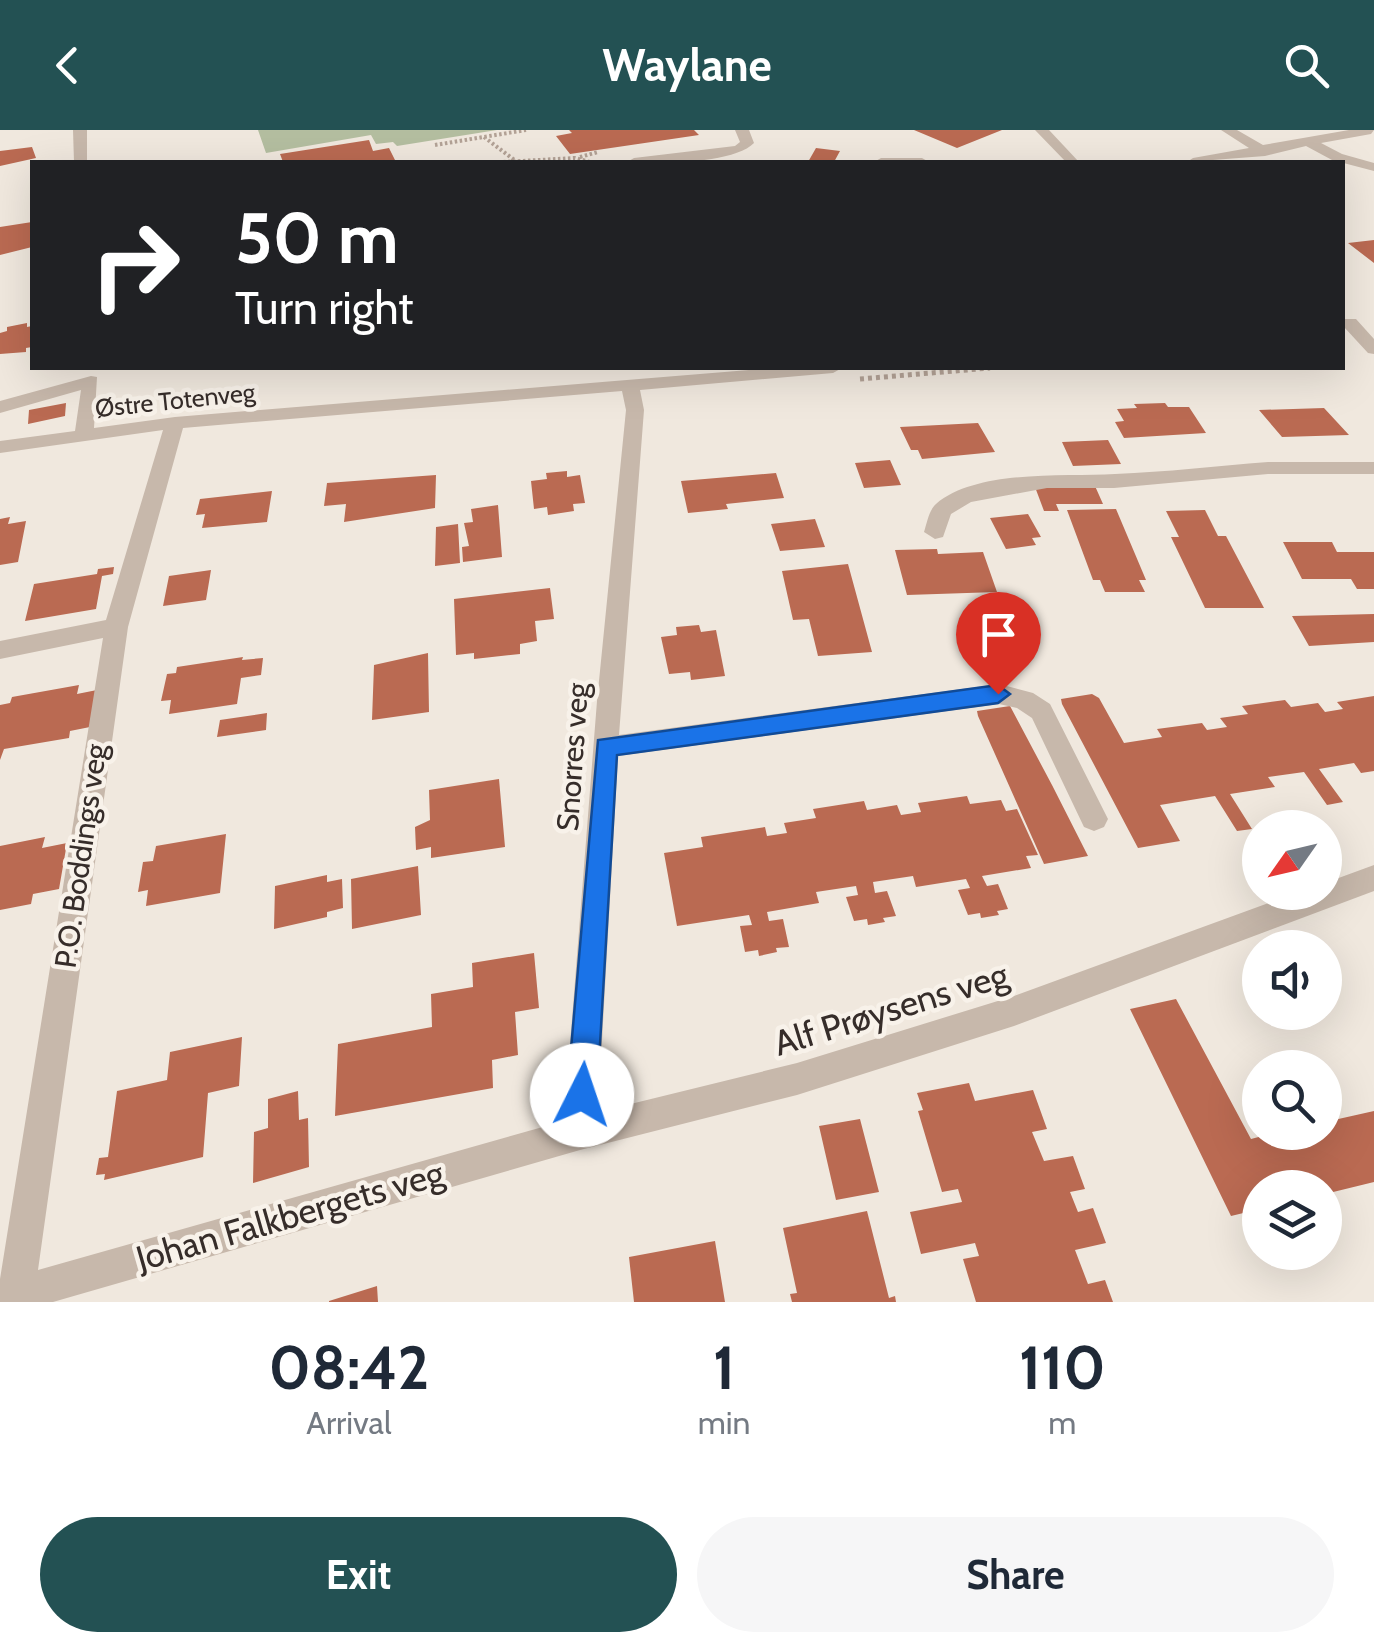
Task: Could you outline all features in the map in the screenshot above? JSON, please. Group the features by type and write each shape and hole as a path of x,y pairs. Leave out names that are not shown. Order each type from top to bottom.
{"street":[{"path":"80,130 82,160"},
{"path":"652,160 739,150 747,143 742,130"},
{"path":"1042,130 1071,160"},
{"path":"1228,130 1265,152"},
{"path":"1207,160 1371,130"},
{"path":"1311,143 1337,157 1374,167"},
{"path":"1346,323 1374,321"},
{"path":"1346,323 1374,349"},
{"name":"Østre Totenveg","path":"0,447 175,423 781,370"},
{"path":"0,406 91,374 84,434"},
{"name":"Snorres veg","path":"580,1133 634,410 630,386"},
{"name":"P.O. Boddings veg","path":"8,1296 116,627 175,423"},
{"path":"935,532 942,510 964,497 993,488 1047,481 1114,482 1268,468 1374,468"},
{"path":"0,650 116,627"},
{"path":"606,747 998,694 1024,700 1041,710 1094,819"},
{"name":"Alf Prøysens veg","path":"580,1133 816,1073 1014,1010 1374,878"},
{"name":"Johan Falkbergets veg","path":"8,1296 580,1133"}],"path":[{"path":"434,146 522,130"},
{"path":"484,137 514,160"},
{"path":"570,160 598,152"},
{"path":"546,160 582,160"}],"green space":[{"path":"258,130 497,130 397,146 393,142 376,144 371,135 266,153"}],"building":[{"path":"569,130 694,130 699,135 570,154 556,136 572,133"},
{"path":"914,130 1002,130 957,148"},
{"path":"369,140 373,151 389,148 395,160 282,160 280,154"},
{"path":"32,147 36,158 0,166 0,151"},
{"path":"816,148 840,151 835,160 809,160"},
{"path":"30,222 30,248 0,255 0,227"},
{"path":"1374,240 1374,263 1348,243"},
{"path":"27,323 30,326 30,347 26,352 0,354 0,333 7,331 7,327"},
{"path":"66,403 65,416 28,424 29,410"},
{"path":"1165,403 1168,407 1189,407 1206,433 1124,438 1115,422 1124,421 1117,409"},
{"path":"1324,408 1349,435 1282,437 1259,410"},
{"path":"978,423 995,452 922,459 918,450 911,450 900,427"},
{"path":"1108,440 1121,464 1073,466 1062,442"},
{"path":"890,460 901,485 864,488 855,463"},
{"path":"567,471 567,477 580,475 585,503 573,504 574,511 548,515 547,507 534,509 531,481 547,479 546,473"},
{"path":"776,473 784,498 726,504 728,509 688,513 681,481"},
{"path":"436,475 435,508 344,522 346,504 324,506 327,483"},
{"path":"1095,486 1103,504 1056,504 1059,511 1044,511 1035,487"},
{"path":"272,491 267,522 202,528 205,514 196,515 200,499"},
{"path":"498,505 502,557 463,562 462,547 469,546 464,523 473,522 471,509"},
{"path":"1116,509 1146,580 1139,580 1145,592 1105,592 1100,580 1093,580 1067,510"},
{"path":"1205,510 1218,536 1226,536 1264,608 1205,608 1171,537 1179,537 1166,511"},
{"path":"1028,514 1041,537 1032,538 1036,545 1006,549 990,518"},
{"path":"10,517 8,524 26,521 18,562 0,565 0,519"},
{"path":"815,519 825,547 780,551 771,524"},
{"path":"458,524 460,563 435,566 436,527"},
{"path":"1283,542 1332,542 1337,552 1374,552 1374,589 1357,589 1351,579 1302,579"},
{"path":"937,549 938,554 983,552 997,592 907,595 895,550"},
{"path":"848,564 872,652 818,656 809,619 793,620 782,571"},
{"path":"114,567 113,574 102,576 96,609 25,621 34,584 97,574 98,569"},
{"path":"211,570 206,600 163,606 169,576"},
{"path":"550,588 554,619 535,621 537,641 520,644 520,654 474,659 474,653 456,655 454,599"},
{"path":"1374,614 1374,642 1309,646 1292,616"},
{"path":"699,625 701,632 716,630 725,676 691,680 690,672 669,674 661,637 677,635 676,627"},
{"path":"428,653 429,712 372,720 374,665"},
{"path":"243,657 242,660 263,658 261,675 241,678 237,704 169,714 171,700 161,701 167,674 176,673 177,667"},
{"path":"79,685 77,694 97,690 90,727 70,731 69,738 4,749 0,760 0,705 10,703 12,697"},
{"path":"1092,694 1099,698 1124,743 1162,737 1157,729 1202,723 1207,730 1227,727 1220,718 1248,714 1242,706 1285,700 1291,707 1318,703 1325,712 1343,709 1337,702 1374,696 1374,771 1361,773 1354,763 1319,769 1343,802 1327,805 1304,772 1268,777 1275,787 1230,794 1242,813 1242,830 1237,831 1215,796 1160,805 1180,841 1138,848 1061,699"},
{"path":"1010,706 1088,856 1044,864 978,716 977,711"},
{"path":"267,713 266,730 217,737 220,720"},
{"path":"499,779 505,847 431,858 431,847 416,850 415,827 430,820 429,790"},
{"path":"967,796 970,804 1001,800 1006,811 1017,809 1038,855 1026,856 1031,868 982,876 987,886 998,884 1008,909 997,911 999,915 968,915 958,890 970,888 966,879 916,887 913,876 873,882 875,893 887,891 896,916 883,918 885,922 868,925 867,919 854,921 846,897 858,895 856,886 816,892 819,903 767,912 769,921 783,919 789,947 759,956 758,950 745,952 740,926 752,925 749,915 677,926 664,853 703,847 701,837 765,827 767,836 787,833 784,823 816,818 813,809 864,801 867,810 897,805 901,815 921,812 918,803"},
{"path":"226,834 220,893 146,906 148,890 138,892 143,862 153,861 156,846"},
{"path":"45,837 42,848 67,843 59,889 33,894 31,904 0,910 0,846"},
{"path":"418,866 421,915 352,929 351,879"},
{"path":"327,875 327,882 342,879 343,908 327,912 327,917 274,929 275,886"},
{"path":"534,953 539,1008 515,1012 518,1055 492,1060 493,1088 335,1116 338,1044 432,1027 431,994 473,987 472,963"},
{"path":"1176,999 1242,1122 1242,1150 1342,1150 1342,1118 1374,1111 1374,1182 1342,1190 1342,1170 1242,1170 1242,1213 1231,1216 1130,1009"},
{"path":"242,1037 239,1086 208,1093 203,1157 104,1180 105,1174 96,1175 99,1158 108,1157 117,1091 167,1080 170,1052"},
{"path":"969,1083 975,1101 1033,1090 1047,1129 1032,1132 1044,1161 1073,1156 1085,1189 1070,1192 1078,1212 1093,1208 1106,1243 1075,1250 1088,1284 1105,1280 1113,1302 976,1302 963,1259 979,1256 975,1243 921,1254 910,1212 962,1202 958,1189 942,1192 918,1111 923,1110 917,1093"},
{"path":"298,1091 299,1120 308,1118 309,1167 253,1183 254,1132 268,1128 268,1099"},
{"path":"860,1119 879,1192 836,1200 819,1126"},
{"path":"867,1211 889,1298 895,1296 896,1302 792,1302 790,1294 797,1293 783,1228"},
{"path":"715,1241 725,1302 634,1302 629,1257"},
{"path":"377,1286 378,1302 329,1302 329,1301"}],"route":[{"path":"582,1095 606,747 998,694"}]}
